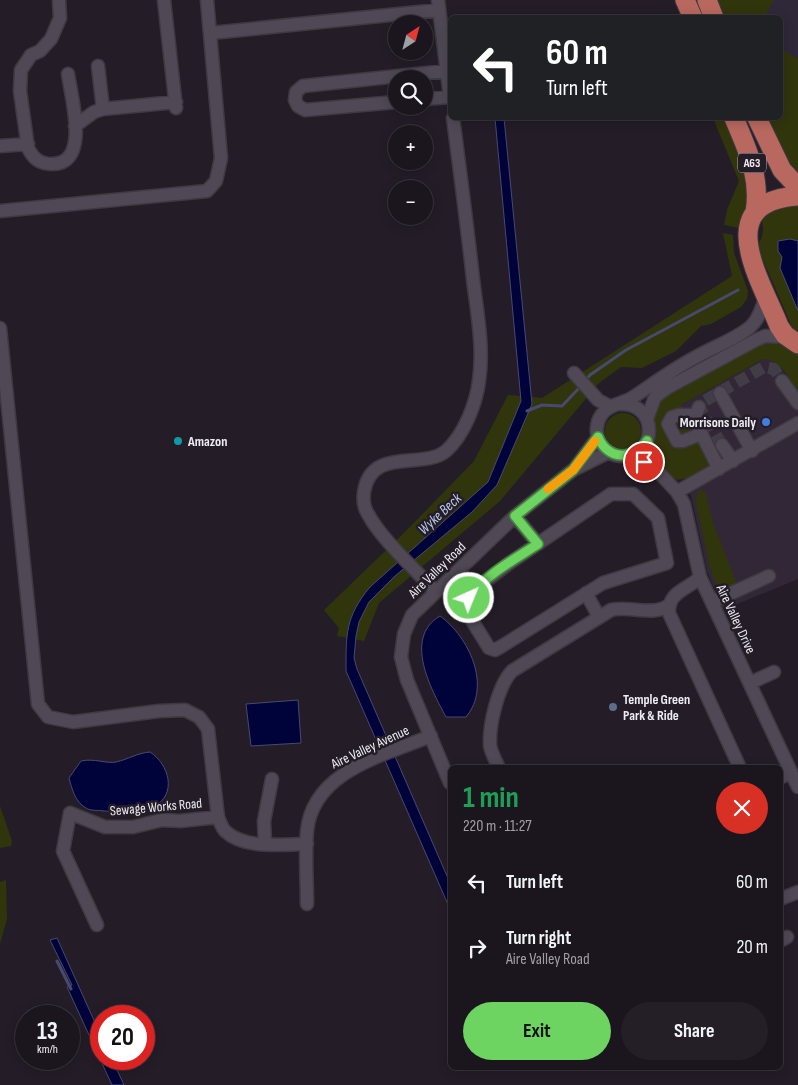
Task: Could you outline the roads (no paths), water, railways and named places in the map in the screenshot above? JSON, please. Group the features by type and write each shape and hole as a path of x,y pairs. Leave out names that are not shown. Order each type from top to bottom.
{"highway":[{"path":"685,0 691,15"},
{"path":"707,0 713,15"},
{"name":"A63","path":"735,120 751,159 757,183 755,212 748,226 746,239 749,253 779,326 793,341"},
{"name":"A63","path":"758,120 782,170 798,187"},
{"path":"755,212 772,202 798,196"}],"street":[{"path":"59,0 60,18 51,40 40,51 31,55 21,70 20,91 28,144 33,157 39,162 55,164 64,161 73,151 75,126 68,74"},
{"path":"75,126 94,112 103,109 176,105 164,0"},
{"path":"0,211 207,191 216,181 221,158 208,0"},
{"path":"211,33 438,5 448,84"},
{"path":"98,66 103,109"},
{"path":"433,72 446,71"},
{"path":"388,77 302,86 296,92 295,100 298,106 305,110 388,103"},
{"path":"433,98 448,97"},
{"path":"435,591 387,539 367,514 364,498 367,484 373,474 383,466 395,461 428,458 444,453 456,440 475,403 481,356 453,120"},
{"path":"0,146 28,144"},
{"path":"598,421 602,414 615,405 630,399 676,368 749,328 761,312 766,294"},
{"path":"0,328 38,704 48,717 73,722 185,710 199,718 208,729 218,817 224,831 236,838 255,843 308,844"},
{"path":"647,419 655,397 667,388 756,340 765,336 793,341"},
{"path":"574,373 587,390 598,421 598,437 609,452 615,455 629,456 642,448 647,441 649,430 647,419 643,413 632,405 615,405 587,390"},
{"path":"782,381 798,404"},
{"path":"720,393 752,451"},
{"path":"701,434 678,441 668,424 672,417 697,411 701,434 719,469"},
{"path":"677,492 752,451 798,423"},
{"name":"Aire Valley Road","path":"573,470 598,437"},
{"name":"Aire Valley Drive","path":"647,441 653,466"},
{"path":"722,444 733,461"},
{"name":"Aire Valley Road","path":"448,778 407,680 401,657 404,634 412,615 515,516 573,470 609,452"},
{"name":"Aire Valley Drive","path":"629,456 653,466 677,492 684,504 700,577 750,683 781,765"},
{"path":"611,494 634,494 658,518 667,563 613,578 586,593 495,650 489,648 468,614 469,598 475,589 501,569 611,494"},
{"path":"515,516 538,544"},
{"path":"712,602 769,576"},
{"path":"498,765 490,748 503,680 512,671 599,617 619,608 657,610 669,605 678,591 700,577"},
{"path":"586,593 599,617"},
{"path":"669,605 671,619 739,765"},
{"path":"750,683 774,672"},
{"name":"Aire Valley Avenue","path":"308,904 308,844 311,812 319,796 330,783 362,764 431,736"},
{"name":"Aire Valley Drive","path":"785,775 798,787"},
{"path":"266,843 264,821 272,779"},
{"name":"Sewage Works Road","path":"96,925 63,851 70,813 105,827 133,827 162,820 180,822 218,817"},
{"path":"783,898 798,892"}],"waterway":[{"path":"585,381 590,375 626,350 738,290"},
{"path":"527,411 542,405 562,406 581,386"},
{"path":"57,961 71,989"}],"tunnel":[{"path":"722,445 699,407 701,403 764,367 774,369 782,381"}],"place":[{"name":"Morrisons Daily","path":"766,422"},
{"name":"Amazon","path":"178,441"},
{"name":"Temple Green Park & Ride","path":"613,707"}],"water label":[{"name":"Wyke Beck","path":"440,514"}]}
